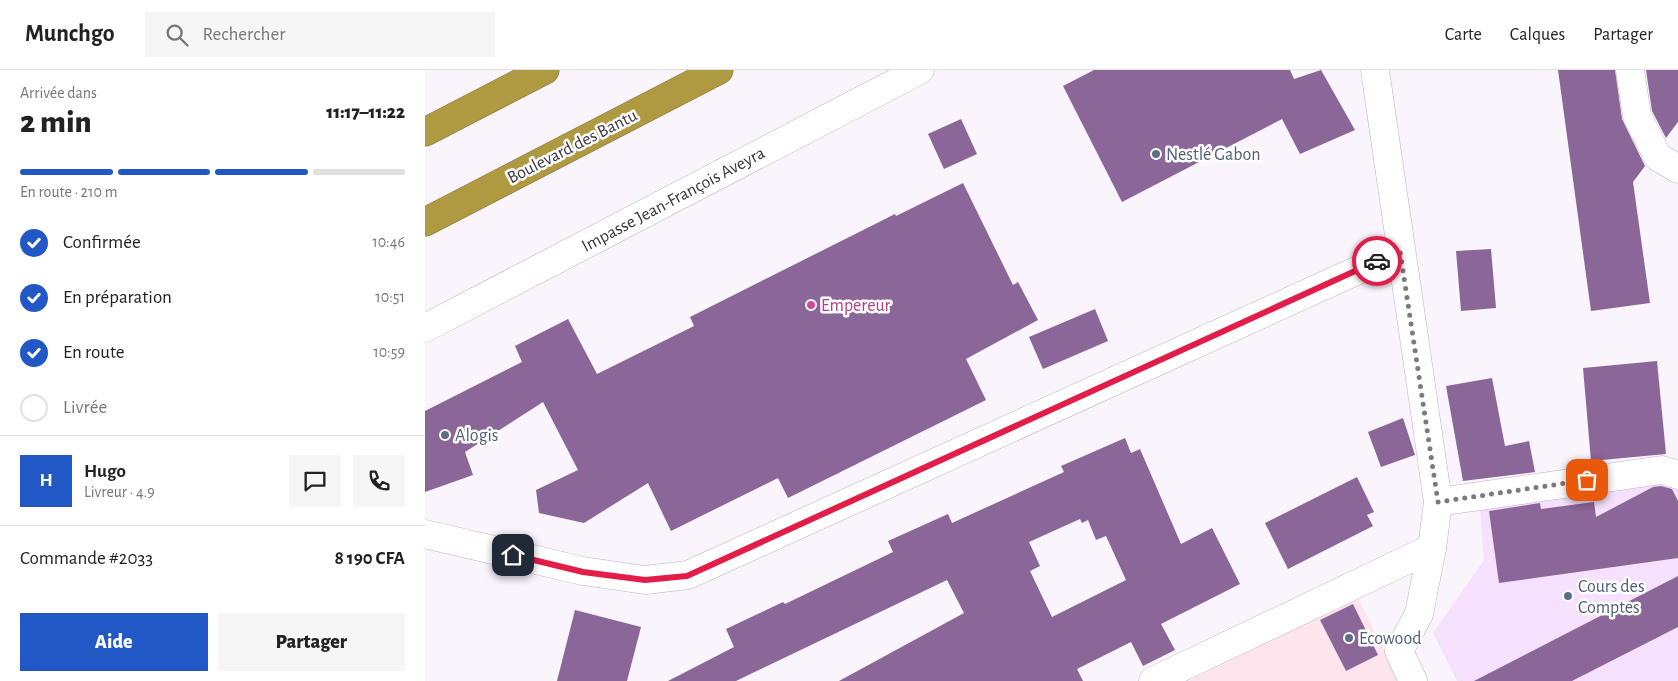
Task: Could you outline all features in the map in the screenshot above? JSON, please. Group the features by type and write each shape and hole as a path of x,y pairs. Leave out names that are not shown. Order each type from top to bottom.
{"highway":[{"path":"425,132 545,70"},
{"name":"Boulevard des Bantu","path":"425,222 719,70"}],"street":[{"name":"Impasse Jean-François Aveyra","path":"425,328 920,70"},
{"path":"1375,70 1438,502 1432,548 1419,614 1399,651 1413,681"},
{"path":"1631,70 1637,116 1658,157 1678,169"},
{"path":"425,534 583,572 645,580 687,576 1400,251"},
{"path":"1438,502 1662,470 1678,475"},
{"path":"1153,681 1432,548"}],"shaded area":[{"name":"Cours des Comptes","path":"1670,476 1678,487 1678,681 1457,681 1433,633 1484,560 1480,509"},
{"path":"1358,598 1399,681 1189,681"}],"building":[{"name":"Nestlé Gabon","path":"1094,70 1290,70 1294,79 1321,70 1355,130 1300,154 1282,119 1122,202 1063,86"},
{"path":"1558,70 1615,70 1622,119 1645,166 1633,182 1650,303 1591,311"},
{"path":"1646,70 1678,70 1678,122 1666,138 1652,111"},
{"path":"961,119 977,154 944,169 928,134"},
{"path":"963,183 1013,285 1018,282 1038,320 966,359 986,400 788,498 778,478 671,531 648,483 584,523 539,513 536,490 578,470 543,402 465,452 473,475 425,492 425,411 522,362 515,346 568,319 597,374 694,326 690,317 895,214 896,216"},
{"path":"1491,249 1496,308 1461,311 1456,251"},
{"path":"1095,309 1108,341 1043,369 1029,337"},
{"path":"1657,361 1666,454 1591,461 1583,368"},
{"path":"1492,378 1505,446 1529,441 1535,472 1463,481 1446,386"},
{"path":"1403,418 1415,455 1381,467 1368,432"},
{"path":"1125,438 1131,453 1140,449 1181,544 1212,528 1240,584 1161,624 1175,650 1143,666 1131,642 1077,669 1083,681 839,681 964,613 947,580 736,681 668,681 734,647 726,629 783,602 785,604 893,552 888,541 948,514 952,523 1064,472 1061,466","holes":["1080,519 1082,523 1088,520 1096,540 1106,536 1126,580 1052,617 1030,571 1040,566 1029,542"]},
{"path":"1357,477 1374,512 1367,515 1373,526 1288,569 1265,523"},
{"path":"1661,486 1672,489 1678,501 1678,558 1499,583 1489,511 1540,503 1541,509 1594,502 1596,517 1653,487"},
{"path":"1678,576 1678,627 1572,681 1474,681"},
{"name":"Ecowood","path":"1353,604 1378,655 1346,671 1320,620"},
{"path":"575,610 641,627 627,681 557,681"}],"way so far":[{"path":"1377,261 1400,251 1438,502 1587,480"}],"place":[{"name":"Nestlé Gabon","path":"1156,154"},
{"name":"Empereur","path":"811,305"},
{"name":"Alogis","path":"445,435"},
{"name":"Cours des Comptes","path":"1568,596"},
{"name":"Ecowood","path":"1349,638"}],"route":[{"path":"513,555 583,572 645,580 687,576 1377,261"}]}
